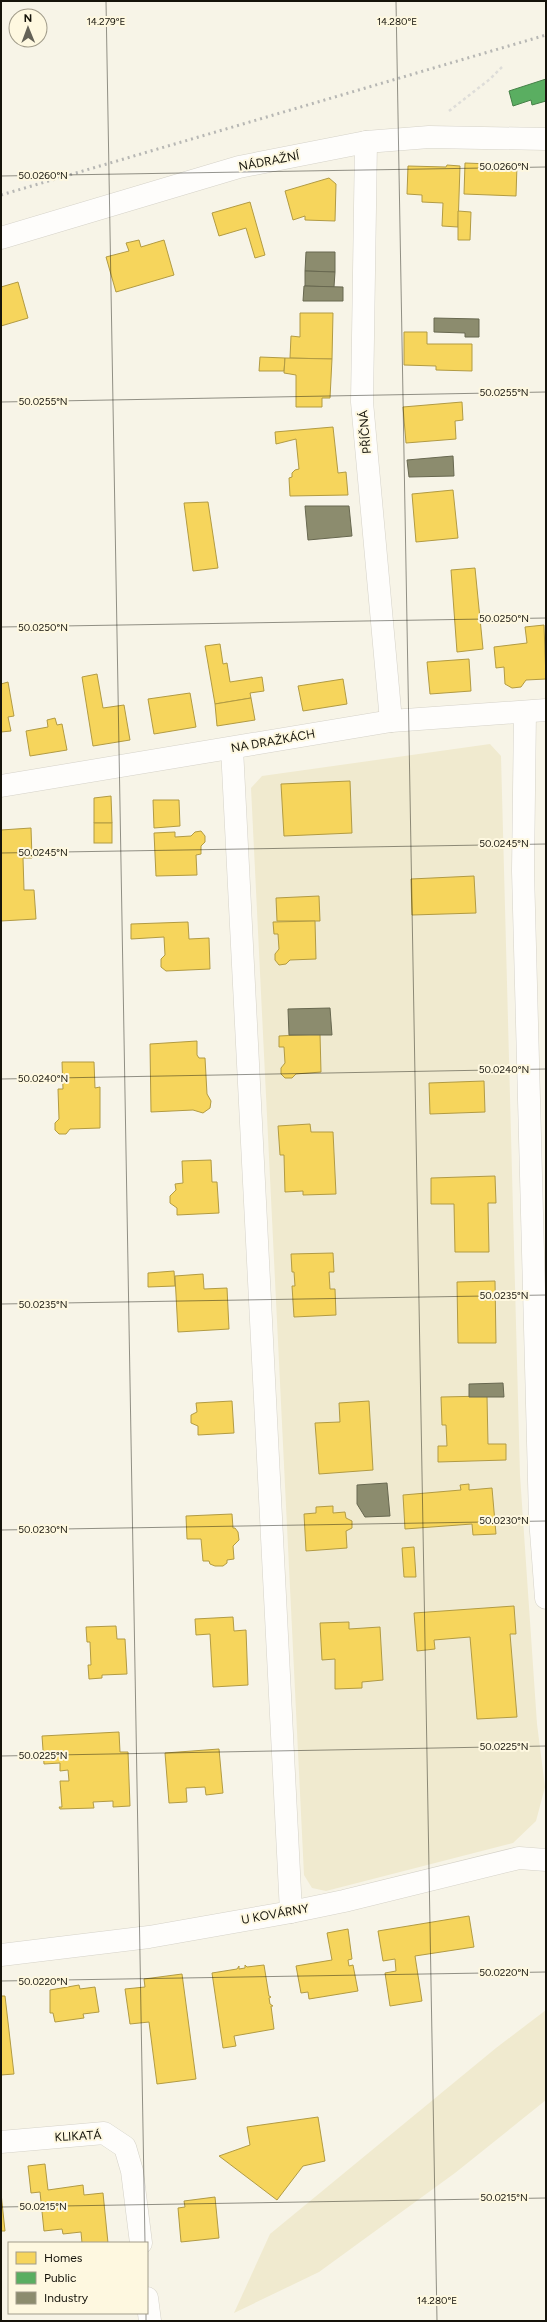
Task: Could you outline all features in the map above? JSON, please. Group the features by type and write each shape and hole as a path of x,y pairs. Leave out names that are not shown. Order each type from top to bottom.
{"street":[{"name":"NÁDRAŽNÍ","path":"1,238 239,166 366,142 429,138 546,139"},
{"name":"PŘÍČNÁ","path":"366,142 362,402 392,721"},
{"name":"NA DRAŽKÁCH","path":"1,786 392,721 535,711"},
{"path":"535,711 523,871 540,1518 546,1598"},
{"path":"232,748 291,1912"},
{"name":"U KOVÁRNY","path":"1,1955 149,1937 344,1901 519,1858 546,1860"},
{"name":"KLIKATÁ","path":"1,2142 104,2133 125,2147 132,2170 141,2242"},
{"path":"148,2306 150,2321"}],"path":[{"path":"429,138 432,124 490,79 502,67"}],"shaded area":[{"path":"490,744 501,756 520,1475 537,1724 545,1787 536,1821 513,1843 326,1891 312,1888 304,1875 251,788 262,776"},
{"path":"546,2010 546,2100 455,2173 319,2272 234,2313 270,2234 496,2048"}],"building: Homes":[{"path":"465,163 517,165 516,196 464,194"},
{"path":"447,165 460,166 458,227 442,226 443,203 422,202 422,195 407,194 408,166 446,167"},
{"path":"329,178 336,184 335,221 305,220 305,216 293,220 285,191"},
{"path":"250,202 265,255 255,258 246,228 219,236 212,213"},
{"path":"458,211 471,212 470,240 458,240"},
{"path":"139,240 141,247 164,240 174,275 116,292 106,257 129,251 126,243"},
{"path":"18,282 28,318 1,326 1,287"},
{"path":"300,313 333,313 332,359 290,358 291,336 300,337"},
{"path":"404,332 427,332 427,344 472,344 472,371 436,370 436,366 404,365"},
{"path":"260,357 285,358 284,371 259,371"},
{"path":"285,358 332,359 330,398 322,398 322,407 296,407 296,375 284,373"},
{"path":"462,402 463,420 455,421 456,439 406,443 403,407"},
{"path":"333,427 338,473 346,472 348,495 290,496 289,478 292,477 292,473 295,470 299,469 296,439 276,444 275,432"},
{"path":"453,490 458,538 416,542 412,494"},
{"path":"208,502 218,568 193,571 184,503"},
{"path":"475,568 483,649 457,652 451,570"},
{"path":"544,625 546,679 526,680 521,687 512,688 505,684 504,667 496,668 494,647 527,643 525,627"},
{"path":"220,644 223,664 227,663 230,682 262,677 264,691 250,693 251,698 215,704 205,646"},
{"path":"469,659 471,691 430,694 427,662"},
{"path":"97,674 103,708 124,705 130,740 93,746 82,677"},
{"path":"343,679 347,704 303,711 298,686"},
{"path":"8,682 14,716 8,717 11,731 1,732 1,684"},
{"path":"190,693 196,727 154,734 148,699"},
{"path":"251,698 255,720 217,726 215,704"},
{"path":"55,718 57,725 62,724 67,750 30,756 26,731 48,727 47,720"},
{"path":"350,781 352,833 284,836 281,784"},
{"path":"111,796 112,823 94,823 94,798"},
{"path":"153,800 179,800 180,826 154,828"},
{"path":"94,823 112,823 112,843 94,843"},
{"path":"31,828 32,858 23,858 24,890 34,890 36,919 1,921 1,830"},
{"path":"201,831 205,836 205,842 201,846 201,854 196,855 197,875 156,876 154,833 175,832 175,837 191,836 195,832"},
{"path":"474,876 476,913 412,915 411,879"},
{"path":"319,896 320,921 277,921 276,898"},
{"path":"315,921 316,959 290,960 286,964 279,965 275,960 275,954 279,949 278,934 274,934 273,922"},
{"path":"188,922 189,939 209,938 210,969 166,971 161,967 161,959 165,955 164,937 131,939 131,924"},
{"path":"320,1034 321,1072 296,1074 292,1078 285,1078 281,1074 281,1068 285,1063 284,1047 279,1047 279,1036"},
{"path":"197,1041 197,1055 199,1058 205,1058 207,1094 211,1101 210,1108 203,1113 193,1110 151,1112 150,1044"},
{"path":"62,1062 94,1062 95,1088 100,1087 100,1128 70,1129 66,1134 59,1134 55,1130 55,1123 59,1119 58,1089 63,1089"},
{"path":"484,1081 485,1112 430,1114 429,1083"},
{"path":"310,1124 311,1132 333,1132 336,1194 303,1195 303,1191 285,1192 284,1155 280,1155 278,1126"},
{"path":"211,1160 212,1182 217,1182 219,1213 177,1215 177,1208 170,1203 170,1196 176,1190 175,1184 183,1183 182,1161"},
{"path":"495,1176 496,1203 488,1203 489,1252 455,1252 454,1204 431,1204 431,1178"},
{"path":"333,1253 334,1272 329,1272 330,1289 335,1289 336,1315 294,1317 292,1286 295,1286 294,1272 292,1272 291,1254"},
{"path":"174,1271 175,1286 148,1287 148,1273"},
{"path":"203,1274 204,1289 227,1288 229,1329 178,1332 175,1276"},
{"path":"495,1281 496,1343 458,1343 457,1282"},
{"path":"487,1396 488,1444 506,1444 506,1460 438,1462 438,1446 447,1446 446,1425 442,1425 441,1397"},
{"path":"232,1401 234,1433 198,1435 198,1426 191,1423 191,1415 197,1412 196,1403"},
{"path":"369,1401 373,1470 319,1474 315,1423 340,1422 339,1403"},
{"path":"469,1484 469,1490 492,1488 496,1534 473,1535 472,1524 405,1529 403,1495 461,1490 460,1485"},
{"path":"333,1506 333,1513 345,1512 346,1518 352,1521 352,1528 346,1531 347,1548 306,1551 304,1514 316,1513 316,1507"},
{"path":"232,1514 233,1528 235,1528 238,1532 239,1540 233,1546 234,1559 227,1560 227,1563 223,1566 215,1566 210,1564 209,1561 203,1561 201,1539 187,1539 186,1516"},
{"path":"414,1547 416,1577 404,1577 402,1548"},
{"path":"514,1606 516,1634 510,1634 517,1717 477,1719 470,1637 434,1640 435,1649 417,1651 414,1613"},
{"path":"233,1617 234,1631 246,1630 248,1685 213,1687 210,1634 196,1635 195,1619"},
{"path":"349,1622 349,1629 380,1627 383,1680 362,1682 362,1688 335,1689 335,1659 322,1660 320,1623"},
{"path":"116,1626 117,1639 125,1639 127,1674 102,1675 102,1678 89,1679 88,1665 91,1665 90,1642 87,1642 86,1627"},
{"path":"119,1732 120,1752 128,1752 130,1806 113,1807 113,1801 93,1802 94,1808 60,1809 59,1807 62,1807 60,1781 69,1781 68,1770 60,1771 60,1763 44,1764 42,1736"},
{"path":"219,1749 223,1793 206,1795 205,1787 186,1788 187,1802 169,1803 165,1753"},
{"path":"469,1916 474,1947 415,1956 422,2001 390,2006 385,1973 396,1971 395,1959 383,1961 378,1931"},
{"path":"348,1929 352,1959 348,1960 349,1966 353,1965 358,1991 309,1999 308,1992 301,1993 296,1966 332,1960 327,1933"},
{"path":"245,1965 247,1967 264,1965 269,1996 271,1997 269,1998 270,2004 273,2006 271,2006 274,2029 234,2036 236,2046 223,2048 212,1973 237,1969 239,1966 239,1969 245,1968"},
{"path":"182,1974 196,2079 157,2084 149,2022 130,2024 125,1989 145,1987 144,1979"},
{"path":"79,1985 80,1989 95,1987 99,2012 83,2014 84,2018 55,2022 53,2013 50,2013 50,1990"},
{"path":"1,1996 5,1996 14,2074 1,2075"},
{"path":"318,2117 325,2161 303,2166 277,2200 219,2156 250,2145 247,2127"},
{"path":"45,2164 48,2190 83,2185 84,2195 103,2193 108,2242 82,2242 81,2232 63,2234 62,2229 44,2231 40,2192 31,2193 28,2166"},
{"path":"1,2193 5,2231 1,2231"},
{"path":"215,2197 219,2238 181,2242 178,2208 185,2207 184,2201"}],"building: Public":[{"path":"546,79 546,101 532,105 531,100 513,106 509,91"}],"building: Industry":[{"path":"306,252 335,252 335,272 305,271"},
{"path":"305,271 335,272 334,287 305,286"},
{"path":"304,286 343,287 343,301 303,301"},
{"path":"434,318 479,319 479,337 465,337 465,333 434,332"},
{"path":"453,456 454,476 409,477 407,460"},
{"path":"305,506 349,506 352,536 308,540"},
{"path":"330,1008 332,1035 289,1035 288,1009"},
{"path":"503,1383 504,1397 469,1397 469,1384"},
{"path":"387,1483 390,1516 365,1517 357,1504 357,1485"}],"railway":[{"path":"1,195 546,35"}]}
